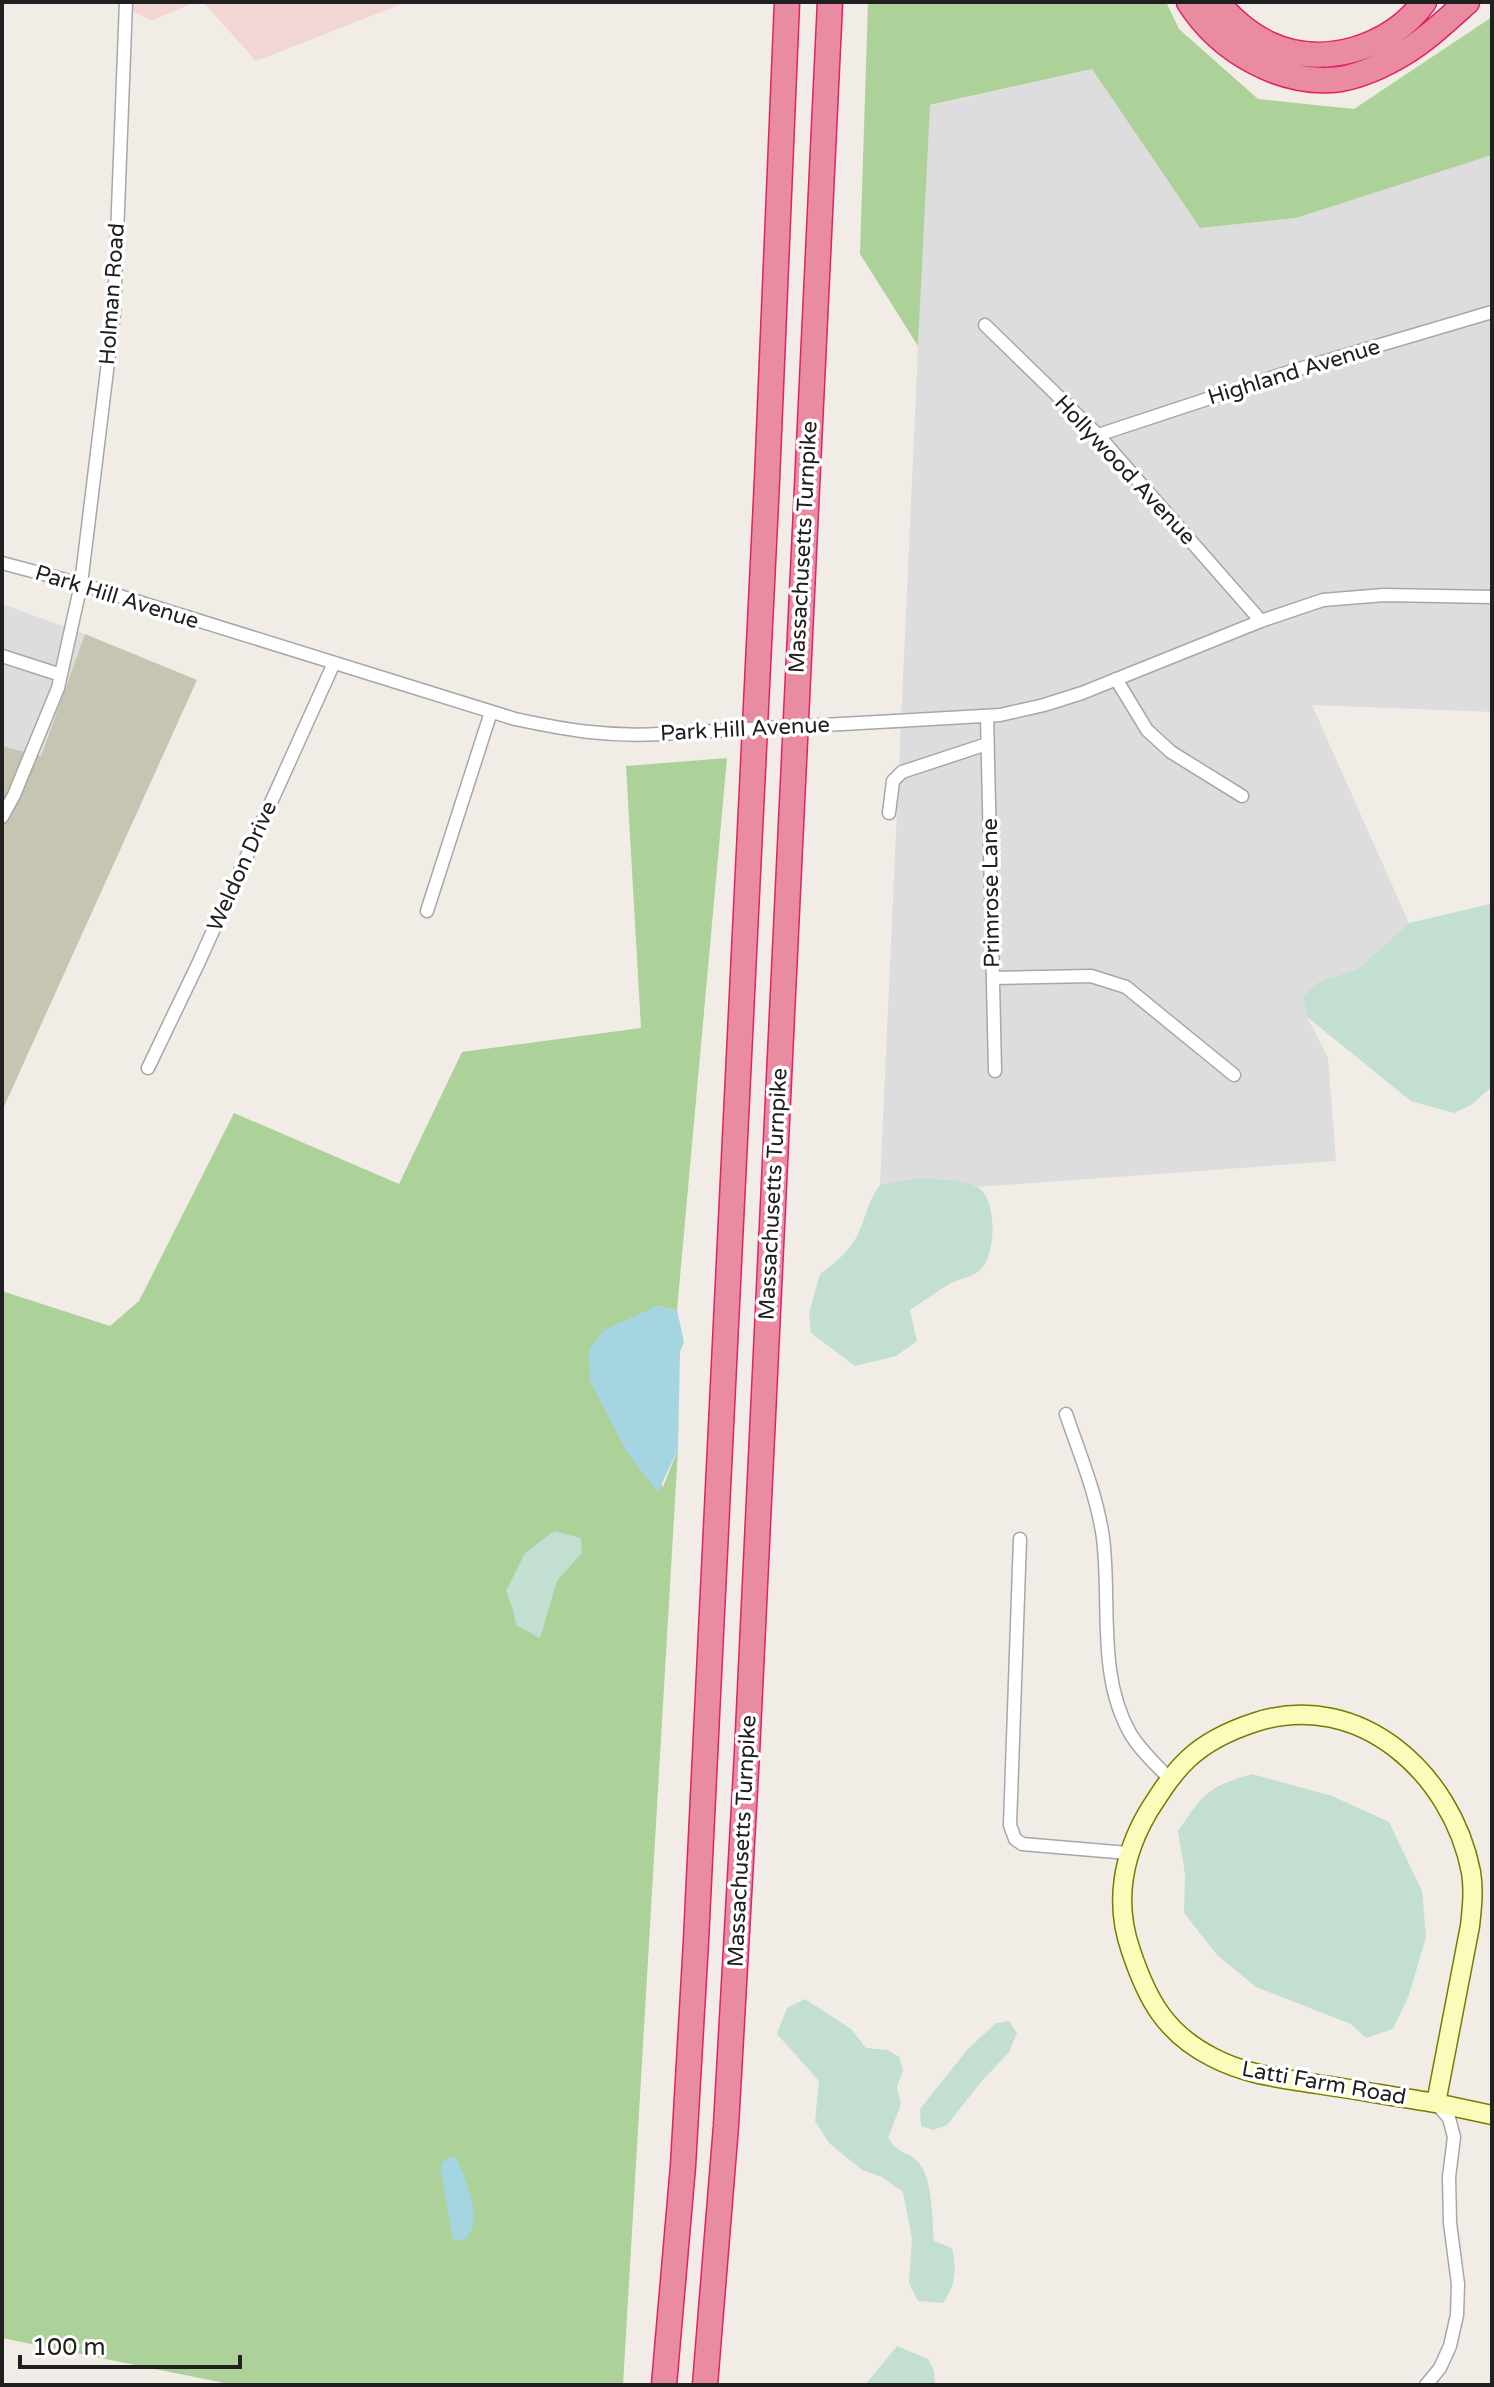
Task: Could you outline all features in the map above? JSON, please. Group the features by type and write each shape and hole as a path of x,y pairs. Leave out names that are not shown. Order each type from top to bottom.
{"highway":[{"name":"Massachusetts Turnpike","path":"664,2385 683,2166 697,1925 787,2"},
{"name":"Massachusetts Turnpike","path":"705,2385 726,2126 745,1784 830,2"},
{"path":"1189,2 1219,37 1247,58 1276,72 1330,79 1367,71 1404,53 1467,2"},
{"path":"1217,2 1235,21 1269,44 1299,53 1331,54 1364,47 1387,36 1415,14 1424,2"}],"street":[{"name":"Holman Road","path":"2,817 58,688 81,584 114,313 126,2"},
{"name":"Highland Avenue","path":"1098,435 1292,371 1492,312"},
{"name":"Hollywood Avenue","path":"985,325 1098,435 1261,621"},
{"name":"Park Hill Avenue","path":"2,563 81,584 515,719 621,736 1000,715 1044,705 1302,606 1337,598 1417,594 1492,597"},
{"path":"2,656 61,675"},
{"name":"Weldon Drive","path":"148,1068 334,663"},
{"path":"1116,679 1147,730 1171,752 1242,796"},
{"path":"427,911 491,712"},
{"name":"Primrose Lane","path":"987,716 995,1071"},
{"path":"889,813 893,781 902,772 987,744"},
{"path":"993,978 1091,976 1126,987 1234,1075"},
{"path":"1066,1414 1099,1514 1109,1657 1116,1696 1130,1732 1170,1779"},
{"path":"1020,1539 1011,1829 1015,1839 1022,1844 1128,1853"},
{"name":"Latti Farm Road","path":"1436,2103 1473,1897 1471,1872 1447,1808 1424,1772 1395,1747 1356,1725 1337,1719 1299,1715 1262,1720 1220,1737 1194,1754 1170,1779 1136,1833 1128,1853 1122,1899 1128,1943 1149,1998 1162,2018 1200,2051 1244,2072 1492,2115"},
{"path":"1426,2385 1440,2368 1450,2346 1457,2315 1458,2284 1449,2192 1454,2137 1449,2118 1436,2103"}],"shaded area":[{"path":"117,2 195,2 151,21"},
{"path":"203,2 407,2 256,61"},
{"path":"1092,69 1200,228 1296,218 1492,155 1492,712 1312,705 1409,923 1358,969 1318,982 1303,997 1307,1017 1328,1057 1336,1161 978,1187 946,1179 916,1178 880,1185 929,106"},
{"path":"2,604 85,634 41,756 2,746"},
{"path":"85,634 197,680 2,1111 2,746 41,756"},
{"path":"1490,904 1492,1087 1471,1105 1454,1113 1411,1101 1307,1017 1303,997 1318,982 1358,969 1409,923"},
{"path":"916,1178 963,1182 984,1193 992,1214 989,1253 979,1271 951,1283 910,1310 917,1341 896,1356 855,1366 811,1333 809,1313 820,1274 840,1258 852,1243 880,1185"},
{"path":"554,1531 581,1538 582,1553 557,1581 540,1638 516,1625 506,1591 525,1553"},
{"path":"1252,1774 1332,1796 1389,1822 1422,1891 1426,1937 1409,1995 1393,2029 1366,2038 1351,2024 1256,1987 1217,1955 1184,1913 1185,1874 1178,1831 1208,1793 1225,1783"},
{"path":"805,1999 851,2029 866,2048 888,2050 899,2057 903,2070 897,2087 901,2104 888,2138 922,2168 931,2199 934,2241 952,2248 954,2277 943,2303 918,2301 909,2283 912,2239 903,2192 882,2177 862,2170 829,2143 815,2121 819,2081 777,2034 787,2008"},
{"path":"1009,2021 1017,2033 1009,2052 947,2125 933,2130 921,2126 920,2109 967,2050 996,2023"},
{"path":"897,2346 928,2359 934,2371 935,2385 865,2385"}],"green space":[{"path":"868,2 1166,2 1179,29 1258,99 1354,109 1492,17 1492,155 1296,218 1200,228 1092,69 930,105 918,346 860,254"},
{"path":"727,758 677,1310 657,1306 590,1381 663,1487 678,1449 623,2385 234,2385 2,2338 2,1291 110,1326 139,1301 234,1113 399,1184 462,1052 641,1028 626,766"}],"water":[{"path":"657,1306 677,1310 684,1342 680,1352 678,1449 658,1492 626,1451 590,1381 589,1349 604,1330"},
{"path":"450,2156 457,2159 473,2207 473,2226 467,2236 460,2240 453,2240 441,2172 442,2163"}]}
